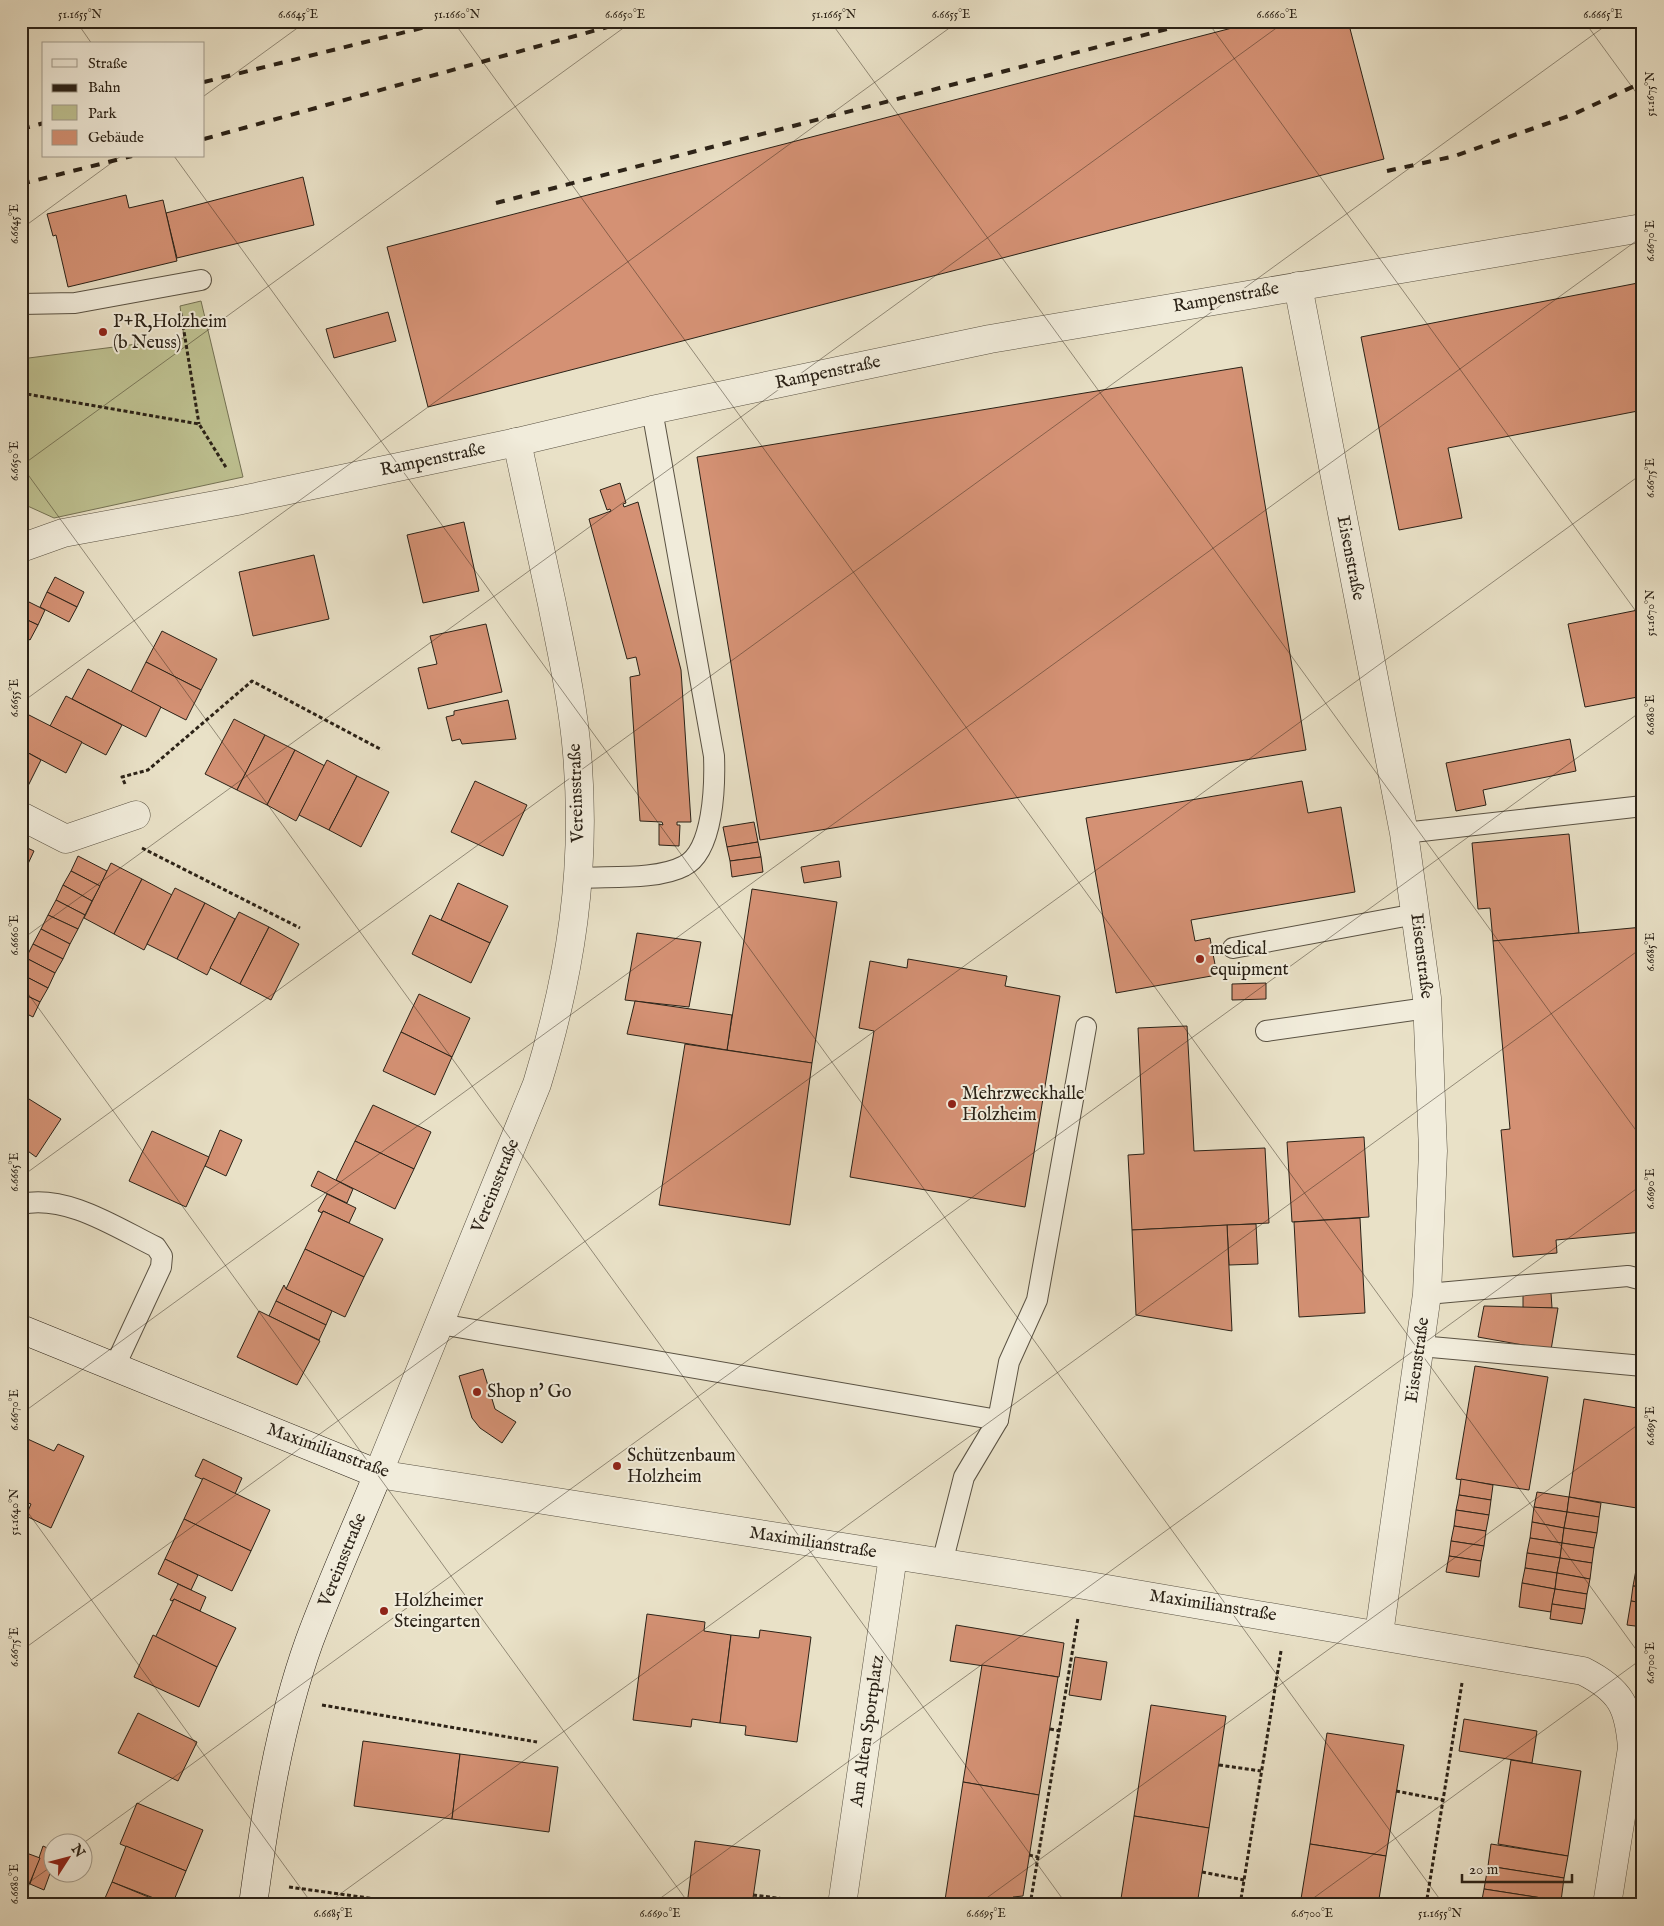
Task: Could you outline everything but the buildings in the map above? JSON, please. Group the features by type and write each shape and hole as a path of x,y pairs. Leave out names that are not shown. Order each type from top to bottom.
{"street":[{"name":"Rampenstraße","path":"21,548 63,533 237,501 517,442 652,410 990,339 1642,228"},
{"name":"Eisenstraße","path":"1298,286 1404,833 1428,1008 1434,1151 1427,1294 1379,1634"},
{"name":"Vereinsstraße","path":"255,1894 277,1758 309,1642 537,1084 556,1022 572,944 579,878 580,815 578,762 569,686 517,442"},
{"path":"21,816 66,839 131,817"},
{"name":"Maximilianstraße","path":"21,1329 378,1474 1286,1618 1583,1671 1598,1678 1619,1696 1631,1724 1632,1748 1607,1905"},
{"name":"Am Alten Sportplatz","path":"842,1905 893,1556"}],"lane":[{"path":"21,304 75,303 177,286 201,280"},
{"path":"579,878 671,872 687,865 698,853 705,835 715,794 714,756 652,410"},
{"path":"1404,833 1643,806"},
{"path":"1233,948 1416,914"},
{"path":"1266,1031 1428,1008"},
{"path":"942,1564 964,1477 998,1420 1009,1362 1037,1300 1086,1026"},
{"path":"21,1204 57,1205 80,1211 156,1247 162,1256 161,1267 114,1368"},
{"path":"1427,1294 1628,1276 1643,1280"},
{"path":"440,1324 998,1420"},
{"path":"1420,1346 1643,1366"}],"path":[{"path":"177,286 199,424 229,472 237,501"},
{"path":"21,393 199,424"},
{"path":"300,928 135,844 122,777 148,770 252,681 382,750"},
{"path":"1030,1905 1084,1585"},
{"path":"1240,1905 1286,1618"},
{"path":"1426,1905 1468,1650"},
{"path":"293,1696 327,1707 537,1742"},
{"path":"1050,1729 1060,1731"},
{"path":"1219,1764 1261,1772"},
{"path":"1396,1791 1443,1800"},
{"path":"1030,1855 1038,1857"},
{"path":"1202,1872 1244,1880"},
{"path":"255,1894 419,1905"},
{"path":"753,1895 810,1902"},
{"path":"1378,1904 1385,1905"}],"green space":[{"path":"201,301 243,477 54,518 21,503 21,359 184,338 180,306"}],"railway":[{"path":"205,82 450,21"},
{"path":"205,139 629,21"},
{"path":"496,203 1198,21"},
{"path":"1387,171 1455,156 1574,114 1643,82"},
{"path":"21,129 42,124"},
{"path":"21,184 124,158"}],"place":[{"name":"P+R,Holzheim (b Neuss)","path":"103,332"},
{"name":"medical equipment","path":"1200,959"},
{"name":"Mehrzweckhalle Holzheim","path":"952,1104"},
{"name":"Shop n' Go","path":"477,1392"},
{"name":"Schützenbaum Holzheim","path":"617,1466"},
{"name":"Holzheimer Steingarten","path":"384,1611"}]}
